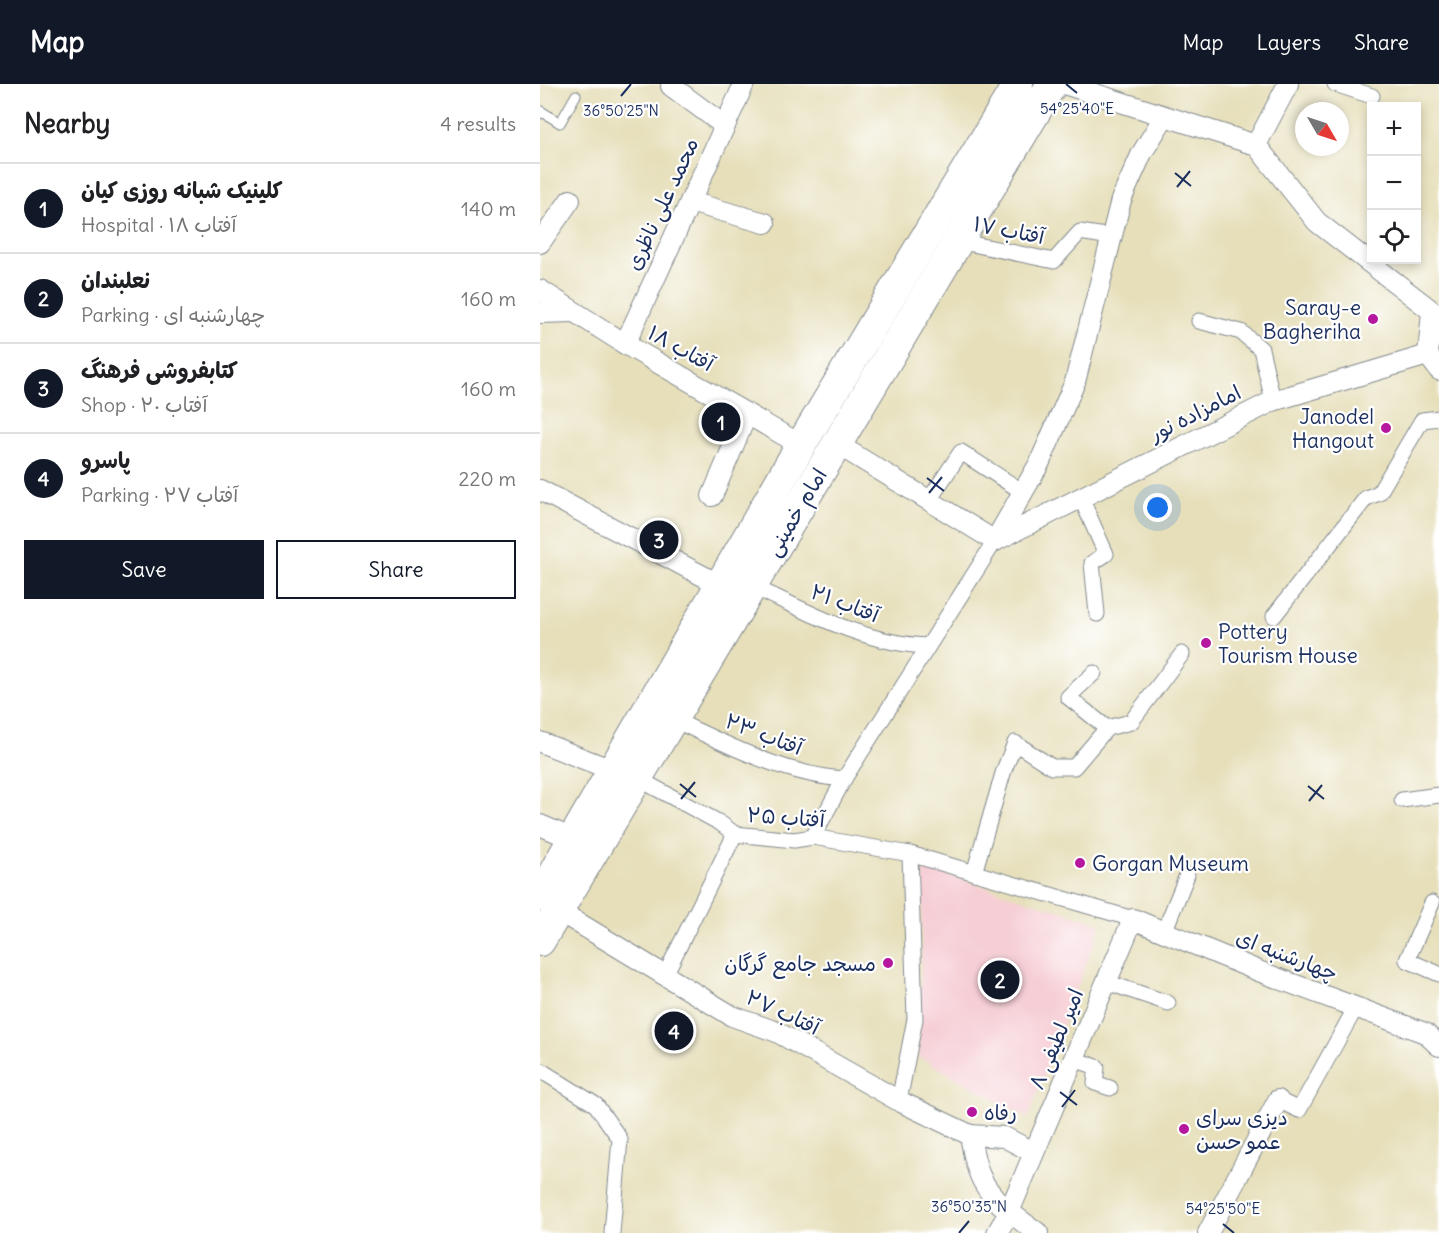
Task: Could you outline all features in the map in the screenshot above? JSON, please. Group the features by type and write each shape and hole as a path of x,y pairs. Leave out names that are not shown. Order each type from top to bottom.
{"main road":[{"name":"امام خمینی","path":"549,903 625,774 720,585 1018,84"},
{"name":"امام خمینی","path":"540,941 549,903 573,839 672,719 1052,84"}],"street":[{"name":"محمد علی ناظری","path":"625,344 744,84"},
{"path":"1064,84 1256,145 1317,222 1432,311 1433,363"},
{"path":"1256,145 1287,84"},
{"path":"1335,84 1372,96"},
{"path":"671,86 725,126"},
{"path":"813,837 844,779 995,541 1039,464 1075,382 1121,200 1142,153 1164,117"},
{"path":"540,243 570,200"},
{"path":"690,202 765,223"},
{"name":"۱۷ آفتاب","path":"958,241 1054,261 1080,232 1111,237"},
{"name":"آفتاب ۱۸","path":"540,290 625,344 801,446"},
{"path":"540,313 574,312"},
{"path":"1199,321 1241,332 1261,349 1273,401"},
{"name":"امامزاده نور","path":"995,541 1273,401 1433,363"},
{"path":"712,496 747,414"},
{"path":"1274,616 1366,498 1379,493 1422,420 1439,418"},
{"path":"837,444 995,541"},
{"path":"928,500 961,452 1023,492"},
{"path":"540,490 720,585"},
{"path":"1081,498 1106,554 1092,563 1097,614"},
{"name":"آفتاب ۲۱","path":"752,586 838,626 908,645 928,646"},
{"path":"974,873 1004,770 1015,743 1052,767 1074,767 1107,728 1131,722 1182,654"},
{"path":"1094,673 1068,697 1107,728"},
{"name":"آفتاب ۲۳","path":"672,719 777,765 829,778 844,779"},
{"path":"540,742 625,774"},
{"name":"آفتاب ۲۵","path":"625,774 720,823 735,834 794,840 813,837 910,854 1133,919"},
{"path":"1402,800 1439,795"},
{"path":"540,825 573,839"},
{"path":"665,975 735,834"},
{"path":"899,1101 915,1019 910,854"},
{"path":"1164,932 1187,875"},
{"name":"آفتاب ۲۷","path":"549,903 732,1016 777,1032 899,1101 970,1135"},
{"path":"1432,903 1407,960 1439,974"},
{"name":"چهارشنبه ای","path":"1133,919 1261,972 1356,1007 1432,1040"},
{"name":"۸ امیر لطیفی","path":"997,1233 1009,1212 1133,919"},
{"path":"1106,982 1168,1003"},
{"path":"1208,1233 1278,1100 1299,1110 1356,1007"},
{"path":"1073,1059 1097,1067 1095,1083 1110,1088"},
{"path":"540,1070 596,1105 620,1139 612,1233"},
{"path":"1033,1152 1004,1137 970,1135 975,1162 985,1186 1009,1212 1038,1233"}],"lane":[{"path":"540,114 541,111 560,123 576,95"}],"shaded area":[{"path":"923,867 1101,924 1028,1118 919,1057"}],"place":[{"name":"Saray-e Bagheriha","path":"1373,319"},
{"name":"کلینیک شبانه روزی کیان","path":"721,422"},
{"name":"Janodel Hangout","path":"1386,428"},
{"name":"کتابفروشی فرهنگ","path":"659,540"},
{"name":"Pottery Tourism House","path":"1206,643"},
{"name":"Gorgan Museum","path":"1080,863"},
{"name":"مسجد جامع گرگان","path":"888,963"},
{"name":"نعلبندان","path":"1000,980"},
{"name":"پاسرو","path":"674,1031"},
{"name":"رفاه","path":"972,1112"},
{"name":"دیزی سرای عمو حسن","path":"1184,1129"}]}
